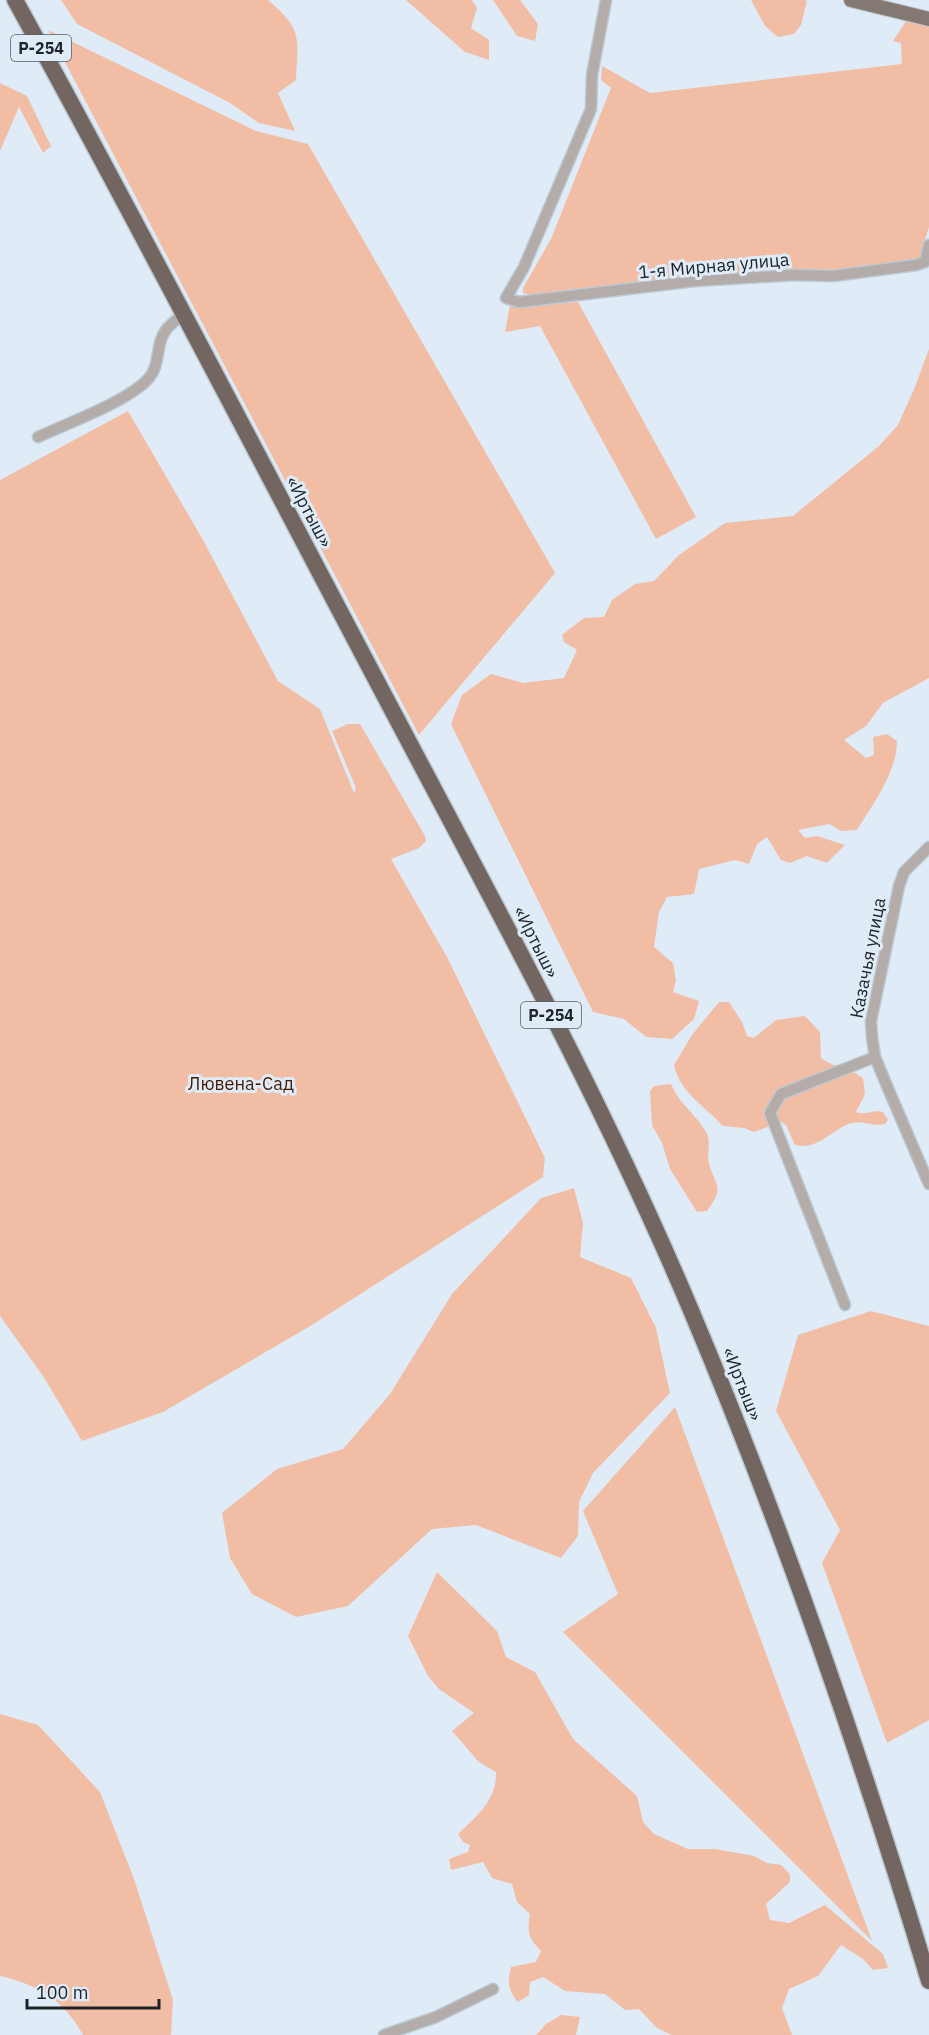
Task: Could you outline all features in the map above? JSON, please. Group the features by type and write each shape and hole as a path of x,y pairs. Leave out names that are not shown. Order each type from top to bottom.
{"highway":[{"name":"«Иртыш»","path":"15,0 478,871 573,1058 688,1303 782,1538 822,1648 874,1800 929,1981"},
{"name":"«Иртыш»","path":"20,0 68,96"}],"main road":[{"path":"851,0 929,19"}],"street":[{"name":"1-я Мирная улица","path":"606,0 592,75 591,109 524,267 506,298 519,302 706,280 795,275 833,276 916,266 925,262 929,245"},
{"path":"38,437 126,395 149,378 157,365 161,341 166,330 183,314"},
{"name":"Казачья улица","path":"929,847 904,872 899,886 871,1022 875,1057 929,1184"},
{"path":"845,1305 770,1113 781,1094 875,1057"},
{"path":"384,2035 436,2017 494,1989"}],"green space":[{"path":"61,0 268,0 287,19 296,35 296,80 278,93 295,131 259,123 230,103 77,24"},
{"path":"406,0 472,0 477,8 471,28 489,40 489,60 465,52"},
{"path":"493,0 520,0 538,24 535,41 517,36"},
{"path":"751,0 807,1 801,25 794,34 778,37 765,26"},
{"path":"906,21 929,27 929,227 919,259 863,269 739,273 531,295 523,293 523,288 551,239 611,88 601,80 602,66 650,93 902,64 901,43 893,41"},
{"path":"48,30 256,131 308,144 555,573 419,735"},
{"path":"0,83 27,96 51,146 43,153 19,107 0,151"},
{"path":"578,302 696,517 656,539 540,326 505,332 510,305 520,307"},
{"path":"929,349 929,678 883,703 866,726 844,740 866,758 874,755 873,737 887,734 897,741 889,776 857,830 841,831 829,824 798,830 805,838 817,836 845,845 827,863 807,856 790,863 781,860 767,837 757,844 749,864 735,860 699,869 694,894 667,897 659,912 654,947 673,963 676,980 673,992 699,1001 694,1019 672,1039 646,1037 624,1019 593,1012 451,724 462,695 491,674 523,683 564,678 577,650 564,642 562,635 584,618 604,617 612,600 635,584 654,581 679,555 725,523 793,516 879,446 898,425"},
{"name":"Лювена-Сад","path":"128,411 203,540 278,681 320,709 354,793 356,788 332,731 348,724 360,724 425,836 426,841 419,848 391,859 447,957 545,1158 543,1177 312,1325 163,1412 82,1441 43,1376 0,1316 0,480"},
{"path":"719,1002 729,1002 742,1022 747,1036 754,1038 776,1020 805,1016 820,1032 821,1058 863,1078 865,1094 856,1112 883,1112 888,1120 881,1125 852,1123 818,1142 804,1146 795,1145 786,1125 781,1122 754,1132 744,1128 723,1126 687,1091 674,1065 692,1035"},
{"path":"671,1084 678,1097 708,1136 708,1160 717,1191 707,1211 697,1212 670,1169 662,1143 652,1125 650,1091 654,1086"},
{"path":"574,1188 583,1223 580,1257 631,1278 656,1328 670,1393 593,1473 579,1502 578,1536 561,1558 476,1525 432,1529 348,1606 296,1617 252,1594 230,1558 222,1513 277,1469 343,1449 390,1394 452,1294 541,1198"},
{"path":"871,1311 929,1326 929,1720 887,1743 822,1563 840,1530 776,1411 798,1335"},
{"path":"675,1407 872,1941 563,1632 618,1594 583,1511"},
{"path":"437,1572 497,1631 506,1657 535,1672 573,1739 637,1796 643,1822 654,1834 688,1849 715,1849 754,1856 767,1863 781,1865 790,1874 790,1882 766,1904 770,1920 789,1923 825,1905 883,1954 888,1968 873,1970 863,1959 841,1945 818,1976 789,1989 782,2008 792,2035 672,2035 657,2028 639,2009 625,2010 605,1994 565,1991 543,1977 530,1982 529,1995 518,2002 509,1986 511,1967 536,1962 541,1951 533,1942 530,1934 530,1914 517,1902 512,1884 492,1878 483,1862 451,1870 449,1859 468,1852 470,1845 463,1842 458,1834 479,1814 489,1799 493,1791 496,1772 479,1762 452,1731 474,1713 439,1689 428,1676 408,1636"},
{"path":"0,1714 38,1725 100,1792 134,1879 173,2000 171,2035 83,2035 68,2013 49,1996 26,1984 0,1976"},
{"path":"561,2015 580,2017 576,2035 536,2035 546,2024"}]}
